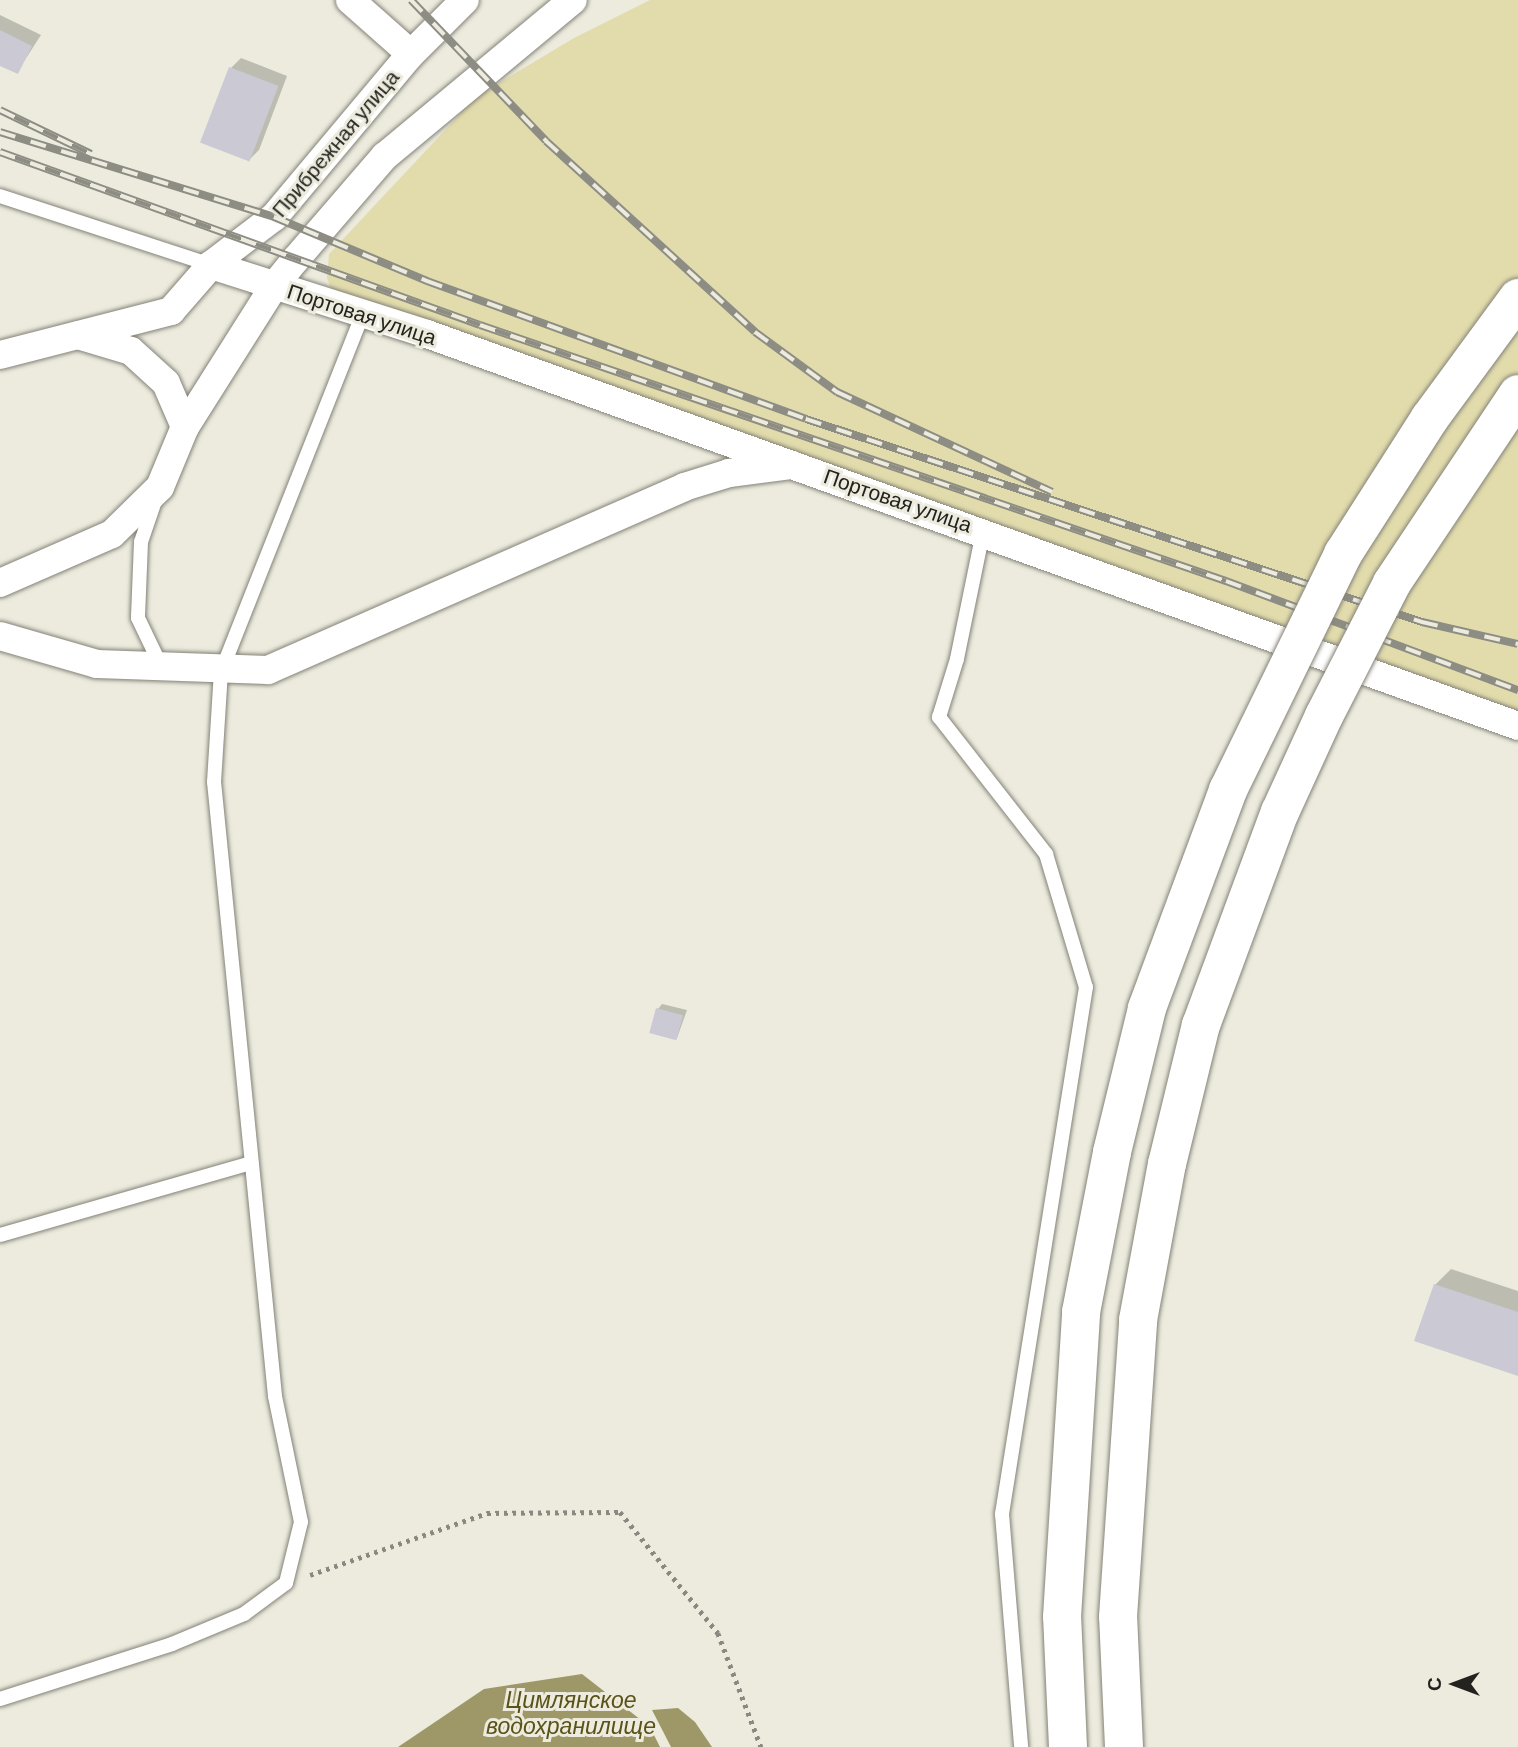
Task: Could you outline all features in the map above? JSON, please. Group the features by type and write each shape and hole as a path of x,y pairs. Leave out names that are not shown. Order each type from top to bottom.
{"main road":[{"path":"1068,1747 1062,1617 1082,1312 1112,1152 1147,1008 1228,790 1343,554 1430,418 1518,298"},
{"path":"1124,1747 1118,1616 1138,1320 1167,1164 1201,1025 1280,812 1330,704 1392,583 1518,394"}],"street":[{"path":"350,0 411,54"},
{"name":"Прибрежная улица","path":"78,335 171,311 211,265 274,217 411,54 466,0"},
{"path":"274,286 385,156 573,0"},
{"name":"Портовая улица","path":"211,265 363,314 984,530 1518,726"},
{"name":"Портовая улица","path":"0,583 112,534 160,487 184,427 274,286"},
{"path":"0,355 78,335 131,351 166,383 184,427"},
{"path":"0,636 97,664 221,671 268,670 323,649 684,487 729,473 797,465"}],"lane":[{"path":"0,196 211,265"},
{"path":"0,1699 172,1644 244,1614 286,1583 301,1522 275,1396 214,782 221,671 363,314"},
{"path":"160,487 141,542 138,618 161,666"},
{"path":"984,530 957,659 939,718 1046,854 1086,987 1002,1514 1021,1747"},
{"path":"0,1235 251,1163"}],"path":[{"path":"286,1583 487,1513 620,1512 718,1633 761,1747"}],"shaded area":[{"path":"650,0 1518,0 1518,712 333,294 327,278 329,254 477,96 574,38"}],"water":[{"name":"Цимлянское водохранилище","path":"582,1674 650,1727 660,1747 398,1747 484,1689"},
{"name":"Цимлянское водохранилище","path":"678,1708 695,1722 712,1747 671,1747 652,1710"}],"building":[{"path":"0,30 32,46 18,74 0,66"},
{"path":"229,67 278,86 249,162 200,143"},
{"path":"656,1008 683,1015 676,1040 649,1033"},
{"path":"1434,1284 1518,1312 1518,1376 1414,1341"}],"railway":[{"path":"411,0 546,141 755,332 837,392 1052,492"},
{"path":"0,110 91,154"},
{"path":"0,132 274,217 427,281 806,419 1422,622 1518,644"},
{"path":"0,152 480,325 1226,581 1518,690"}]}
